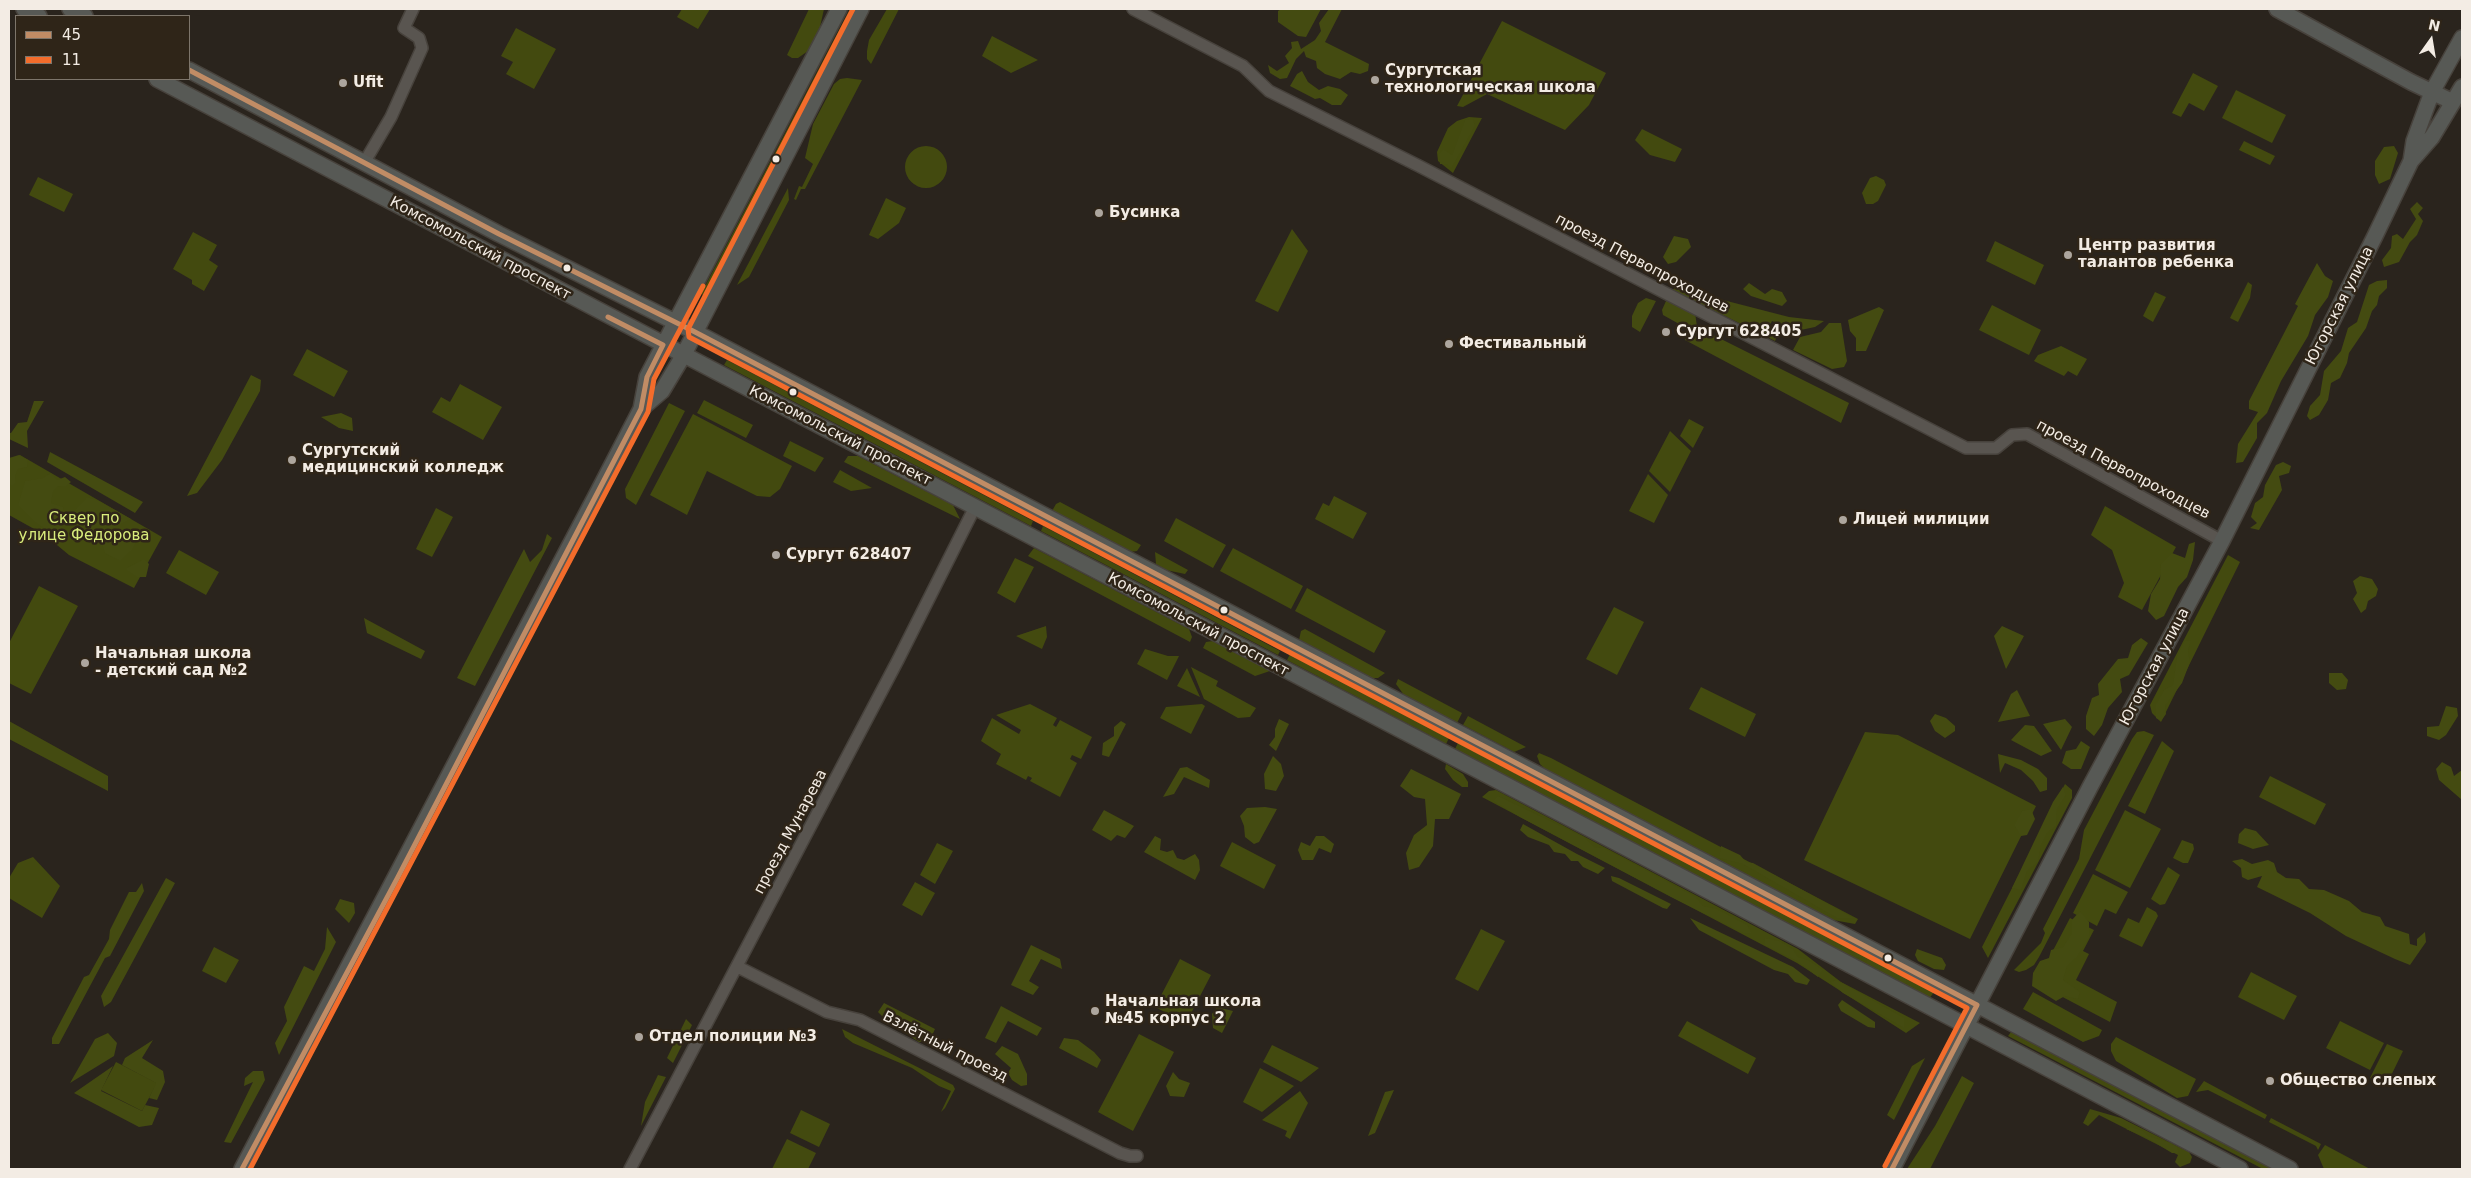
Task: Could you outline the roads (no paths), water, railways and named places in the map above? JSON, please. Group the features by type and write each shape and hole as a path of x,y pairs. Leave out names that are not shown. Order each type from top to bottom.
{"main road":[{"path":"24,9 36,15"},
{"path":"70,9 83,15"},
{"path":"242,1169 402,868 641,409 647,377 839,9"},
{"path":"641,409 662,391 683,356 861,9"},
{"path":"2277,9 2458,104"},
{"name":"Югорская улица","path":"1892,1169 2222,541 2410,161 2414,141 2432,92 2462,38"},
{"name":"Комсомольский проспект","path":"190,71 499,234 676,322 2290,1169"},
{"name":"Комсомольский проспект","path":"159,80 683,356 2240,1169"},
{"name":"Югорская улица","path":"2410,161 2432,138 2458,104 2462,88"},
{"path":"270,139 282,119"}],"street":[{"path":"364,162 391,116 422,48 418,38 404,28 413,9"},
{"name":"проезд Первопроходцев","path":"1133,9 1243,66 1269,91 1412,162 1966,448 1996,448 2012,435 2027,434 2222,541"},
{"name":"проезд Мунарева","path":"630,1169 898,660 975,507"},
{"name":"Взлётный проезд","path":"738,967 828,1012 860,1020 1120,1153 1138,1156"}],"place":[{"name":"Сургутская технологическая школа","path":"1375,80"},
{"name":"Ufit","path":"343,83"},
{"name":"Бусинка","path":"1099,213"},
{"name":"Центр развития талантов ребенка","path":"2068,255"},
{"name":"Сургут 628405","path":"1666,332"},
{"name":"Фестивальный","path":"1449,344"},
{"name":"Сургутский медицинский колледж","path":"292,460"},
{"name":"Лицей милиции","path":"1843,520"},
{"name":"Сургут 628407","path":"776,555"},
{"name":"Начальная школа - детский сад №2","path":"85,663"},
{"name":"Начальная школа №45 корпус 2","path":"1095,1011"},
{"name":"Отдел полиции №3","path":"639,1037"},
{"name":"Общество слепых","path":"2270,1081"}],"park label":[{"name":"Сквер по улице Федорова","path":"84,528"}]}
